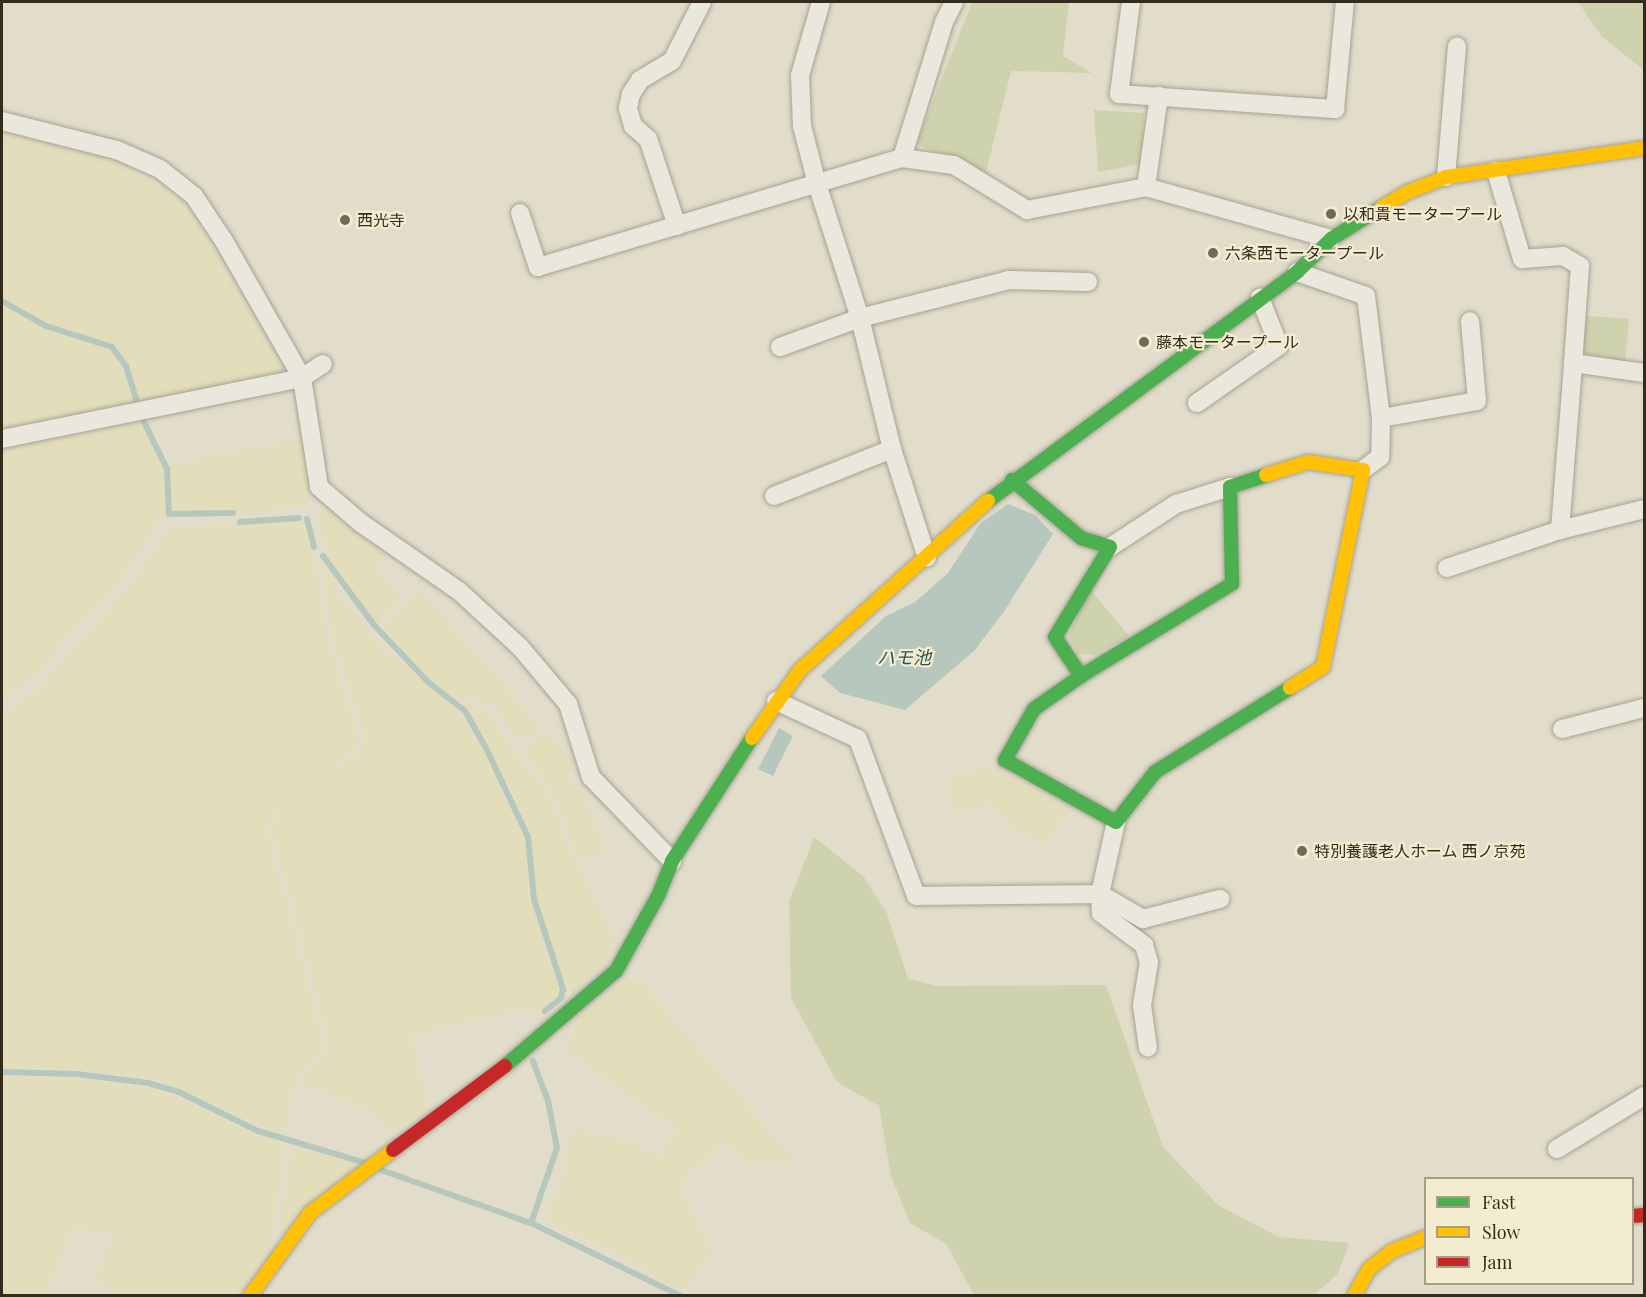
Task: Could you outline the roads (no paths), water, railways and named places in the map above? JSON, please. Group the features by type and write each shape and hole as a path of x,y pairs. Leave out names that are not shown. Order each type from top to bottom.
{"street":[{"path":"677,226 648,139 633,126 628,108 630,94 640,80 672,61 702,2"},
{"path":"821,2 800,75 802,126 817,184 860,318 892,449 927,558"},
{"path":"902,158 944,22 954,2"},
{"path":"1131,2 1119,94 1335,109 1345,2"},
{"path":"1446,177 1457,46"},
{"path":"1146,187 1159,96"},
{"path":"2,121 117,150 160,169 194,196 224,241 302,378 319,487 361,523 459,591 520,647 568,704 591,777 672,861"},
{"path":"250,1296 289,1237 310,1213 511,1062 616,970 658,896 672,861 718,785 800,670 1012,480 1297,272 1331,239 1408,192 1446,177 1644,148"},
{"path":"520,213 538,267 902,158 954,165 1027,210 1146,187 1331,239"},
{"path":"1496,171 1522,259 1563,256 1580,266 1560,530"},
{"path":"1148,1048 1142,1005 1149,962 1144,945 1101,913 1100,894 1116,822 1155,772 1323,667 1363,470 1380,458 1381,418 1366,296 1297,272"},
{"path":"780,347 860,318 1009,280 1088,282"},
{"path":"1197,403 1280,346 1260,298"},
{"path":"1381,418 1477,401 1470,321"},
{"path":"1573,363 1644,372"},
{"path":"2,439 302,378 323,364"},
{"path":"774,496 892,449"},
{"path":"1081,676 1055,637 1110,547 1176,504 1308,462 1363,470"},
{"path":"1012,480 1081,538 1110,547"},
{"path":"1116,822 1005,760 1034,709 1081,676 1232,584 1230,487"},
{"path":"1447,568 1560,530 1644,509"},
{"path":"776,701 858,739 915,896 1100,894 1143,919 1220,899"},
{"path":"1562,729 1644,708"},
{"path":"1557,1149 1644,1096"},
{"path":"1354,1296 1377,1263 1392,1251 1424,1237"}],"water":[{"name":"ハモ池","path":"1008,504 1035,515 1053,534 1003,613 974,651 905,710 840,693 821,676 886,616 915,602 948,573 980,524"},
{"path":"779,728 793,736 773,776 758,769"}],"waterway":[{"path":"2,301 46,326 112,347 126,366 137,401"},
{"path":"144,422 167,469 169,514 233,513"},
{"path":"240,522 299,518"},
{"path":"307,519 314,547"},
{"path":"323,556 374,625 428,682 465,711 487,750 528,837 534,899 563,989 561,998 545,1011"},
{"path":"531,1223 557,1148 548,1101 533,1061"},
{"path":"2,1072 77,1074 148,1083 179,1092 258,1131 366,1163"},
{"path":"381,1170 531,1223 681,1296"}],"place":[{"name":"以和貴モータープール","path":"1331,214"},
{"name":"西光寺","path":"345,220"},
{"name":"六条西モータープール","path":"1213,253"},
{"name":"藤本モータープール","path":"1144,342"},
{"name":"特別養護老人ホーム 西ノ京苑","path":"1302,851"}]}
